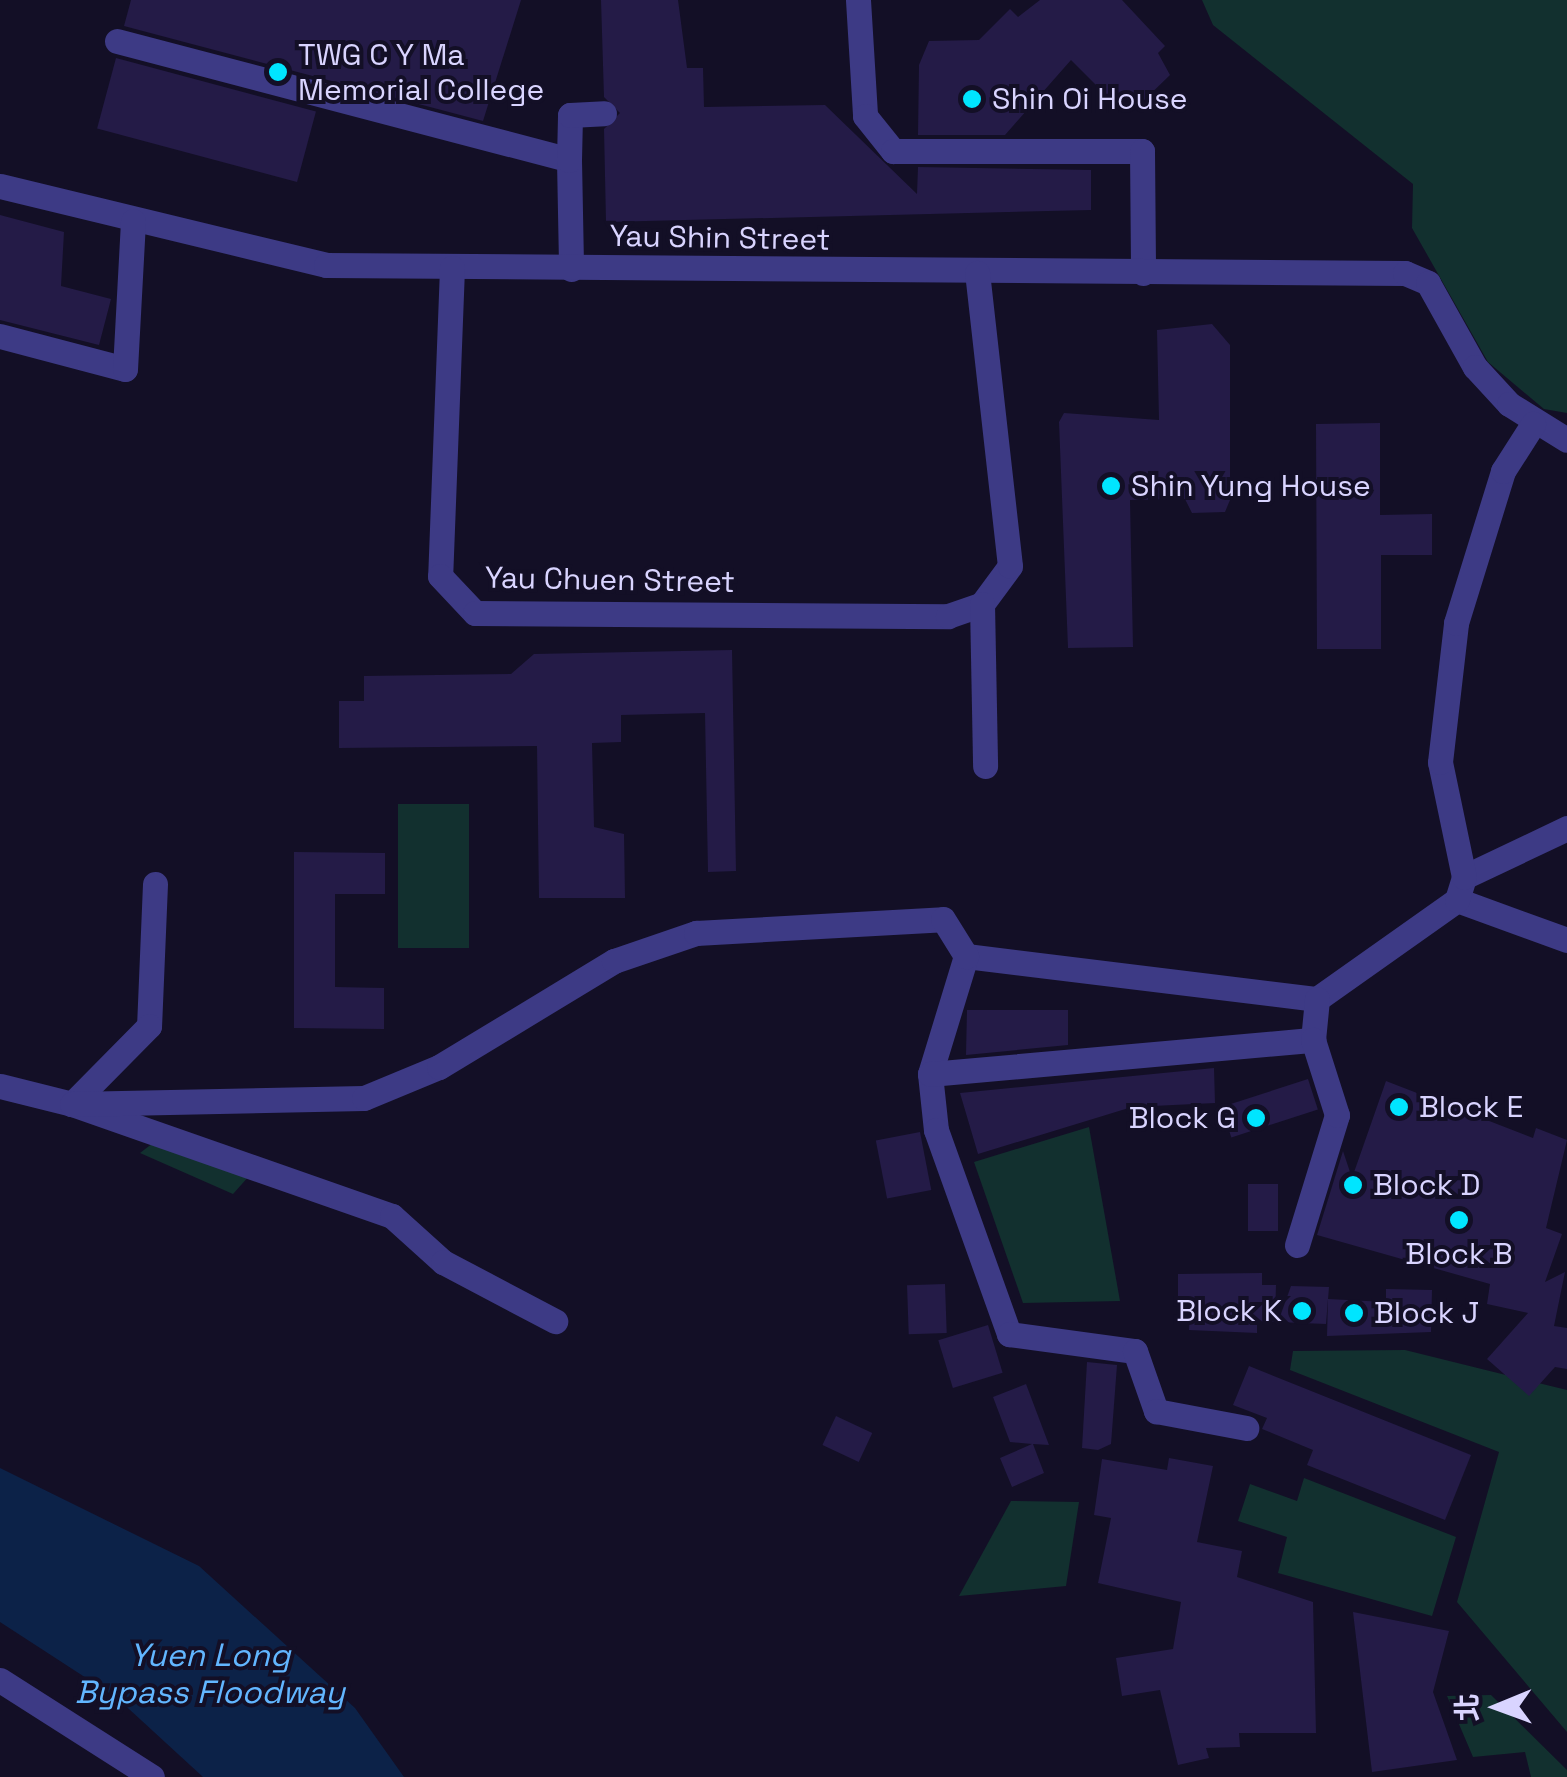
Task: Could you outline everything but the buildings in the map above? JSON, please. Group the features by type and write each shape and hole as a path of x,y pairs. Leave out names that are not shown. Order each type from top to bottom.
{"street":[{"path":"858,0 866,116 893,151 1142,150 1143,273"},
{"path":"116,40 570,160"},
{"path":"572,269 570,115 604,113"},
{"name":"Yau Shin Street","path":"0,186 326,265 977,273 1405,273 1440,299 1475,367 1533,424"},
{"path":"0,336 125,370 133,221"},
{"name":"Yau Chuen Street","path":"452,268 440,576 475,613 948,616 982,604"},
{"path":"977,273 1010,566 982,604 985,766"},
{"path":"1460,888 1440,762 1456,622 1503,470 1533,424 1567,440"},
{"path":"966,956 1317,998 1460,888 1567,828"},
{"path":"72,1104 148,1026 155,884"},
{"path":"1460,888 1567,940"},
{"path":"72,1104 364,1098 439,1068 614,962 696,934 944,919 966,956 930,1074 936,1130 1010,1334 1135,1351 1156,1411 1246,1428"},
{"path":"1297,1244 1337,1115 1313,1040 1317,998"},
{"path":"930,1074 1313,1040"},
{"path":"0,1086 72,1104 392,1216 442,1262 555,1320"},
{"path":"0,1680 152,1777"}],"green space":[{"path":"1202,0 1567,0 1567,413 1544,409 1488,362 1412,228 1413,184 1213,25"},
{"path":"398,804 469,804 469,948 398,948"},
{"path":"1089,1127 1120,1301 1023,1303 974,1162"},
{"path":"153,1143 250,1175 233,1194 140,1153"},
{"path":"1405,1350 1567,1390 1567,1732 1457,1602 1499,1452 1290,1370 1293,1351"},
{"path":"1304,1478 1456,1537 1432,1616 1278,1573 1287,1537 1238,1521 1250,1484 1297,1501"},
{"path":"1011,1501 1079,1502 1066,1586 959,1596"},
{"path":"1491,1695 1567,1770 1567,1777 1531,1777 1525,1752 1473,1757 1447,1696"}],"water":[{"name":"Yuen Long Bypass Floodway","path":"0,1468 199,1566 355,1708 404,1777 203,1777 117,1698 0,1622"}],"place":[{"name":"TWG C Y Ma Memorial College","path":"278,72"},
{"name":"Shin Oi House","path":"972,99"},
{"name":"Shin Yung House","path":"1111,486"},
{"name":"Block E","path":"1399,1107"},
{"name":"Block G","path":"1256,1118"},
{"name":"Block D","path":"1353,1185"},
{"name":"Block B","path":"1459,1220"},
{"name":"Block K","path":"1302,1311"},
{"name":"Block J","path":"1354,1313"}]}
